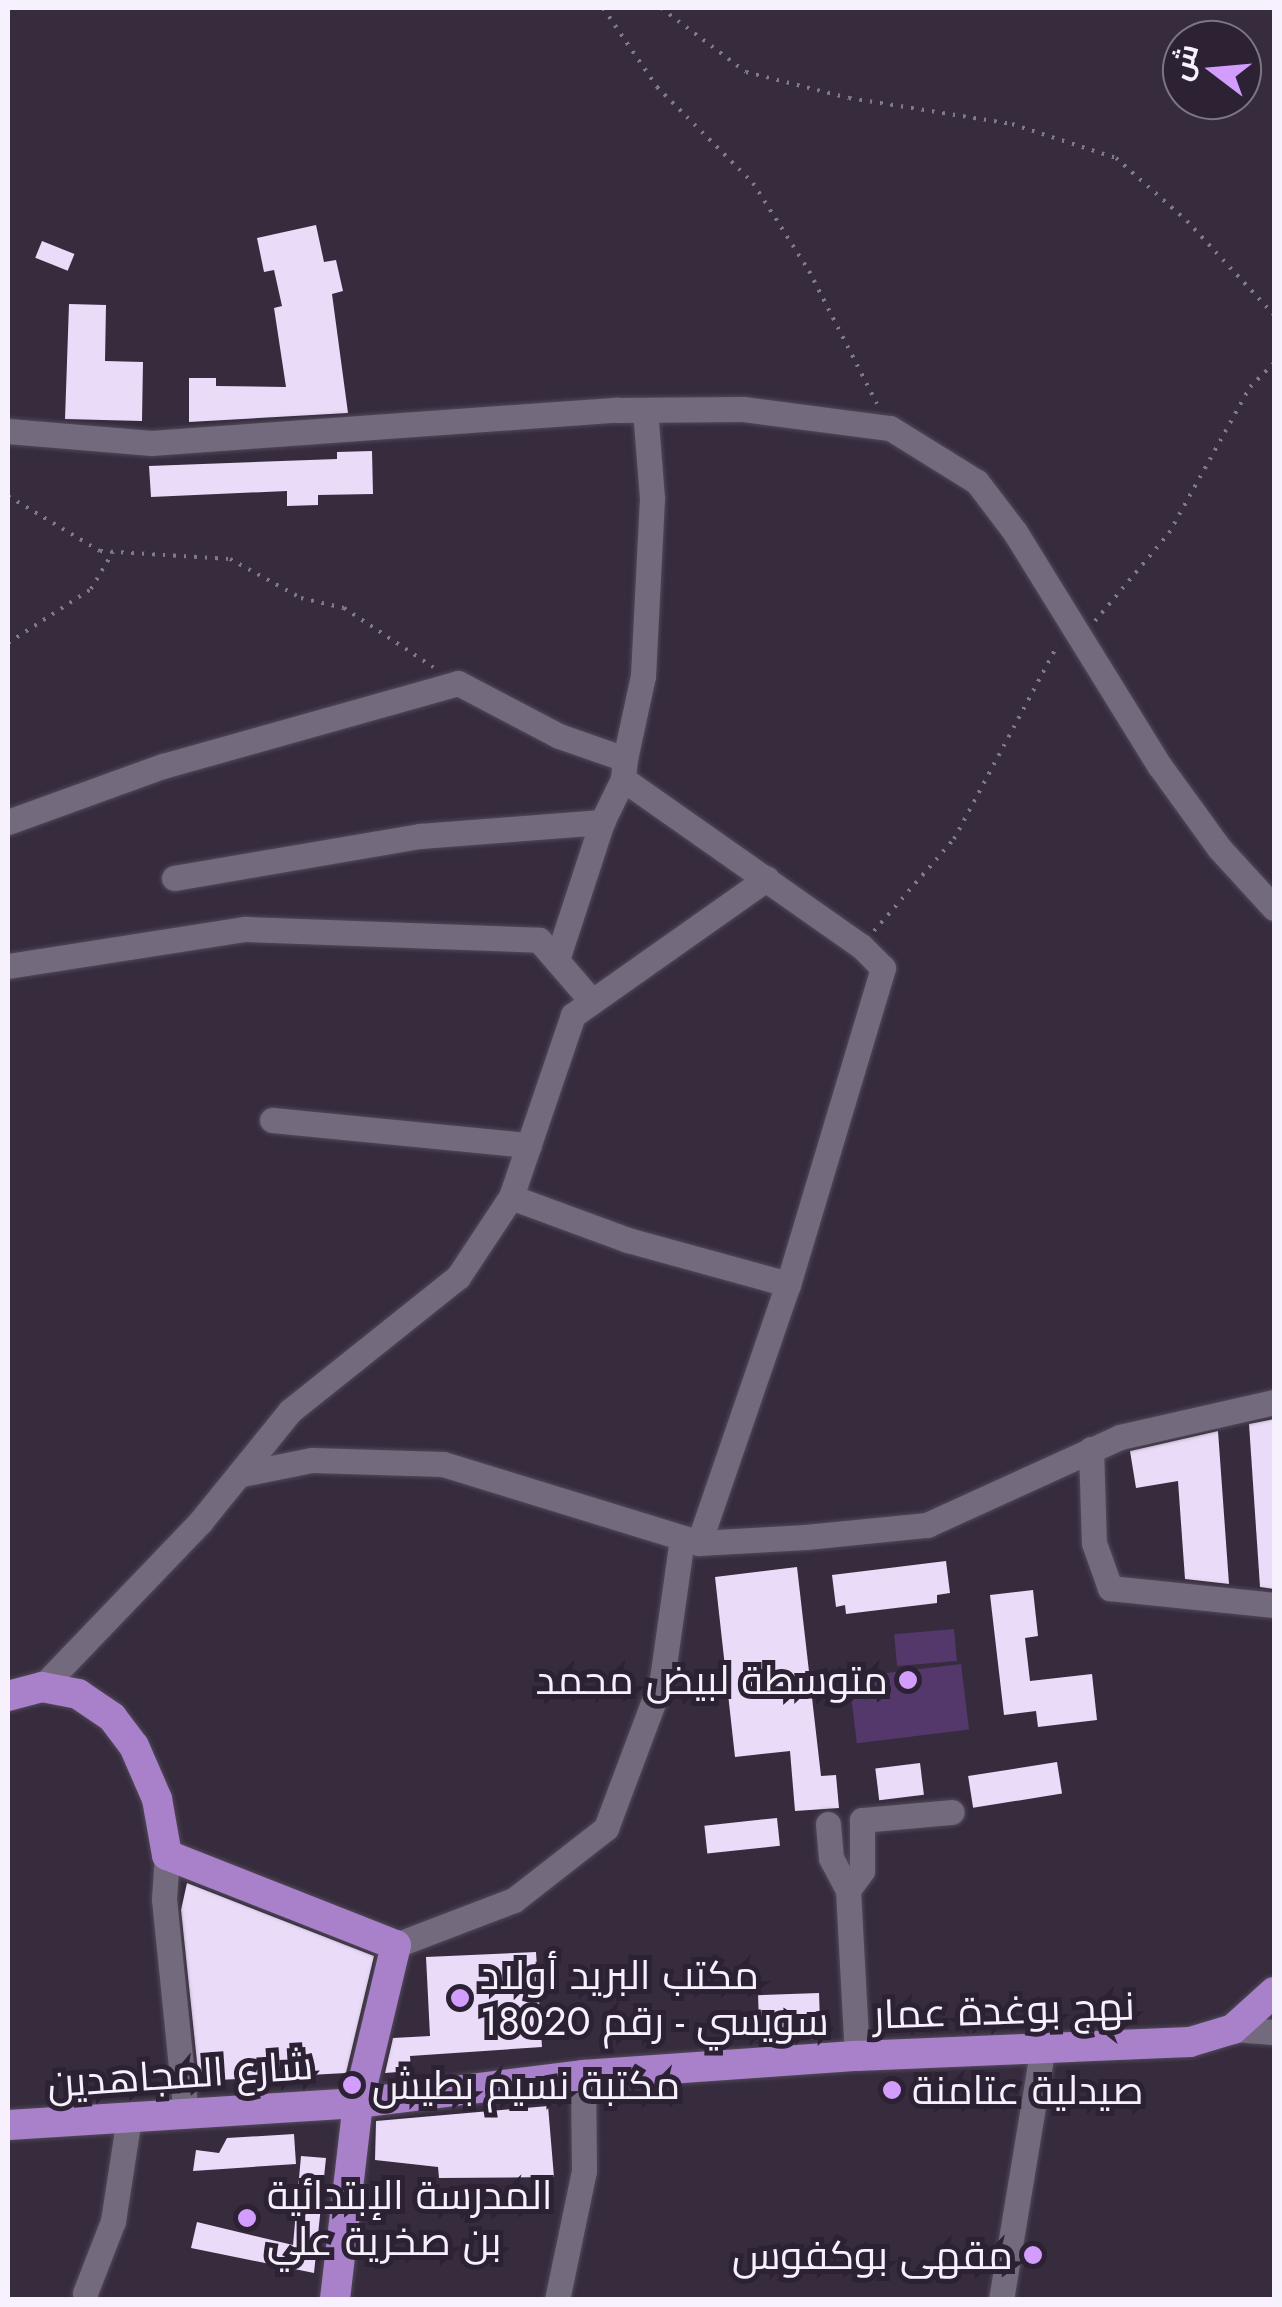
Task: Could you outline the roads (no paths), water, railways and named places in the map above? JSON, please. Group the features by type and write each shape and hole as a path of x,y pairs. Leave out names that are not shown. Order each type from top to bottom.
{"main road":[{"path":"8,1696 42,1687 78,1694 112,1717 134,1746 156,1799 167,1854 396,1945 358,2103 335,2300"},
{"path":"1234,2029 1274,1992"},
{"name":"نهج بوغدة عمار","path":"358,2103 583,2075 857,2056 1042,2052 1190,2042 1234,2029"},
{"name":"شارع المجاهدين","path":"8,2125 358,2103"}],"street":[{"path":"8,431 152,442 645,410 743,409 890,428 976,482 1015,532 1073,631 1209,834 1274,908"},
{"path":"558,956 602,822 624,769 643,676 652,498 645,410"},
{"path":"8,822 163,766 458,683 624,769 861,946 884,968 876,1006 788,1284 690,1540 662,1679 606,1828 514,1900 396,1945"},
{"path":"174,878 420,836 602,822"},
{"path":"42,1687 242,1474 290,1411 458,1277 512,1197 573,1016 590,999 766,878"},
{"path":"8,966 245,929 539,940 558,956 590,999"},
{"path":"272,1120 529,1145"},
{"path":"512,1197 628,1240 788,1284"},
{"path":"242,1474 312,1460 443,1464 690,1540 927,1525 1091,1449 1274,1402"},
{"path":"1091,1449 1094,1544 1110,1588 1274,1605"},
{"path":"848,1890 862,1871 862,1820 952,1812"},
{"path":"828,1824 831,1858 848,1890 857,2056"},
{"path":"167,1854 164,1898 186,2114"},
{"path":"1234,2029 1274,2032"},
{"path":"1001,2300 1042,2052"},
{"path":"557,2300 584,2171 583,2075"},
{"path":"85,2293 112,2221 129,2118"}],"place":[{"name":"متوسطة لبيض محمد","path":"908,1680"},
{"name":"مكتب البريد أولاد سويسي - رقم 18020","path":"460,1998"},
{"name":"مكتبة نسيم بطيش","path":"352,2085"},
{"name":"صيدلية عتامنة","path":"892,2090"},
{"name":"المدرسة الإبتدائية بن صخرية علي","path":"247,2218"},
{"name":"مقهى بوكفوس","path":"1033,2255"}]}
